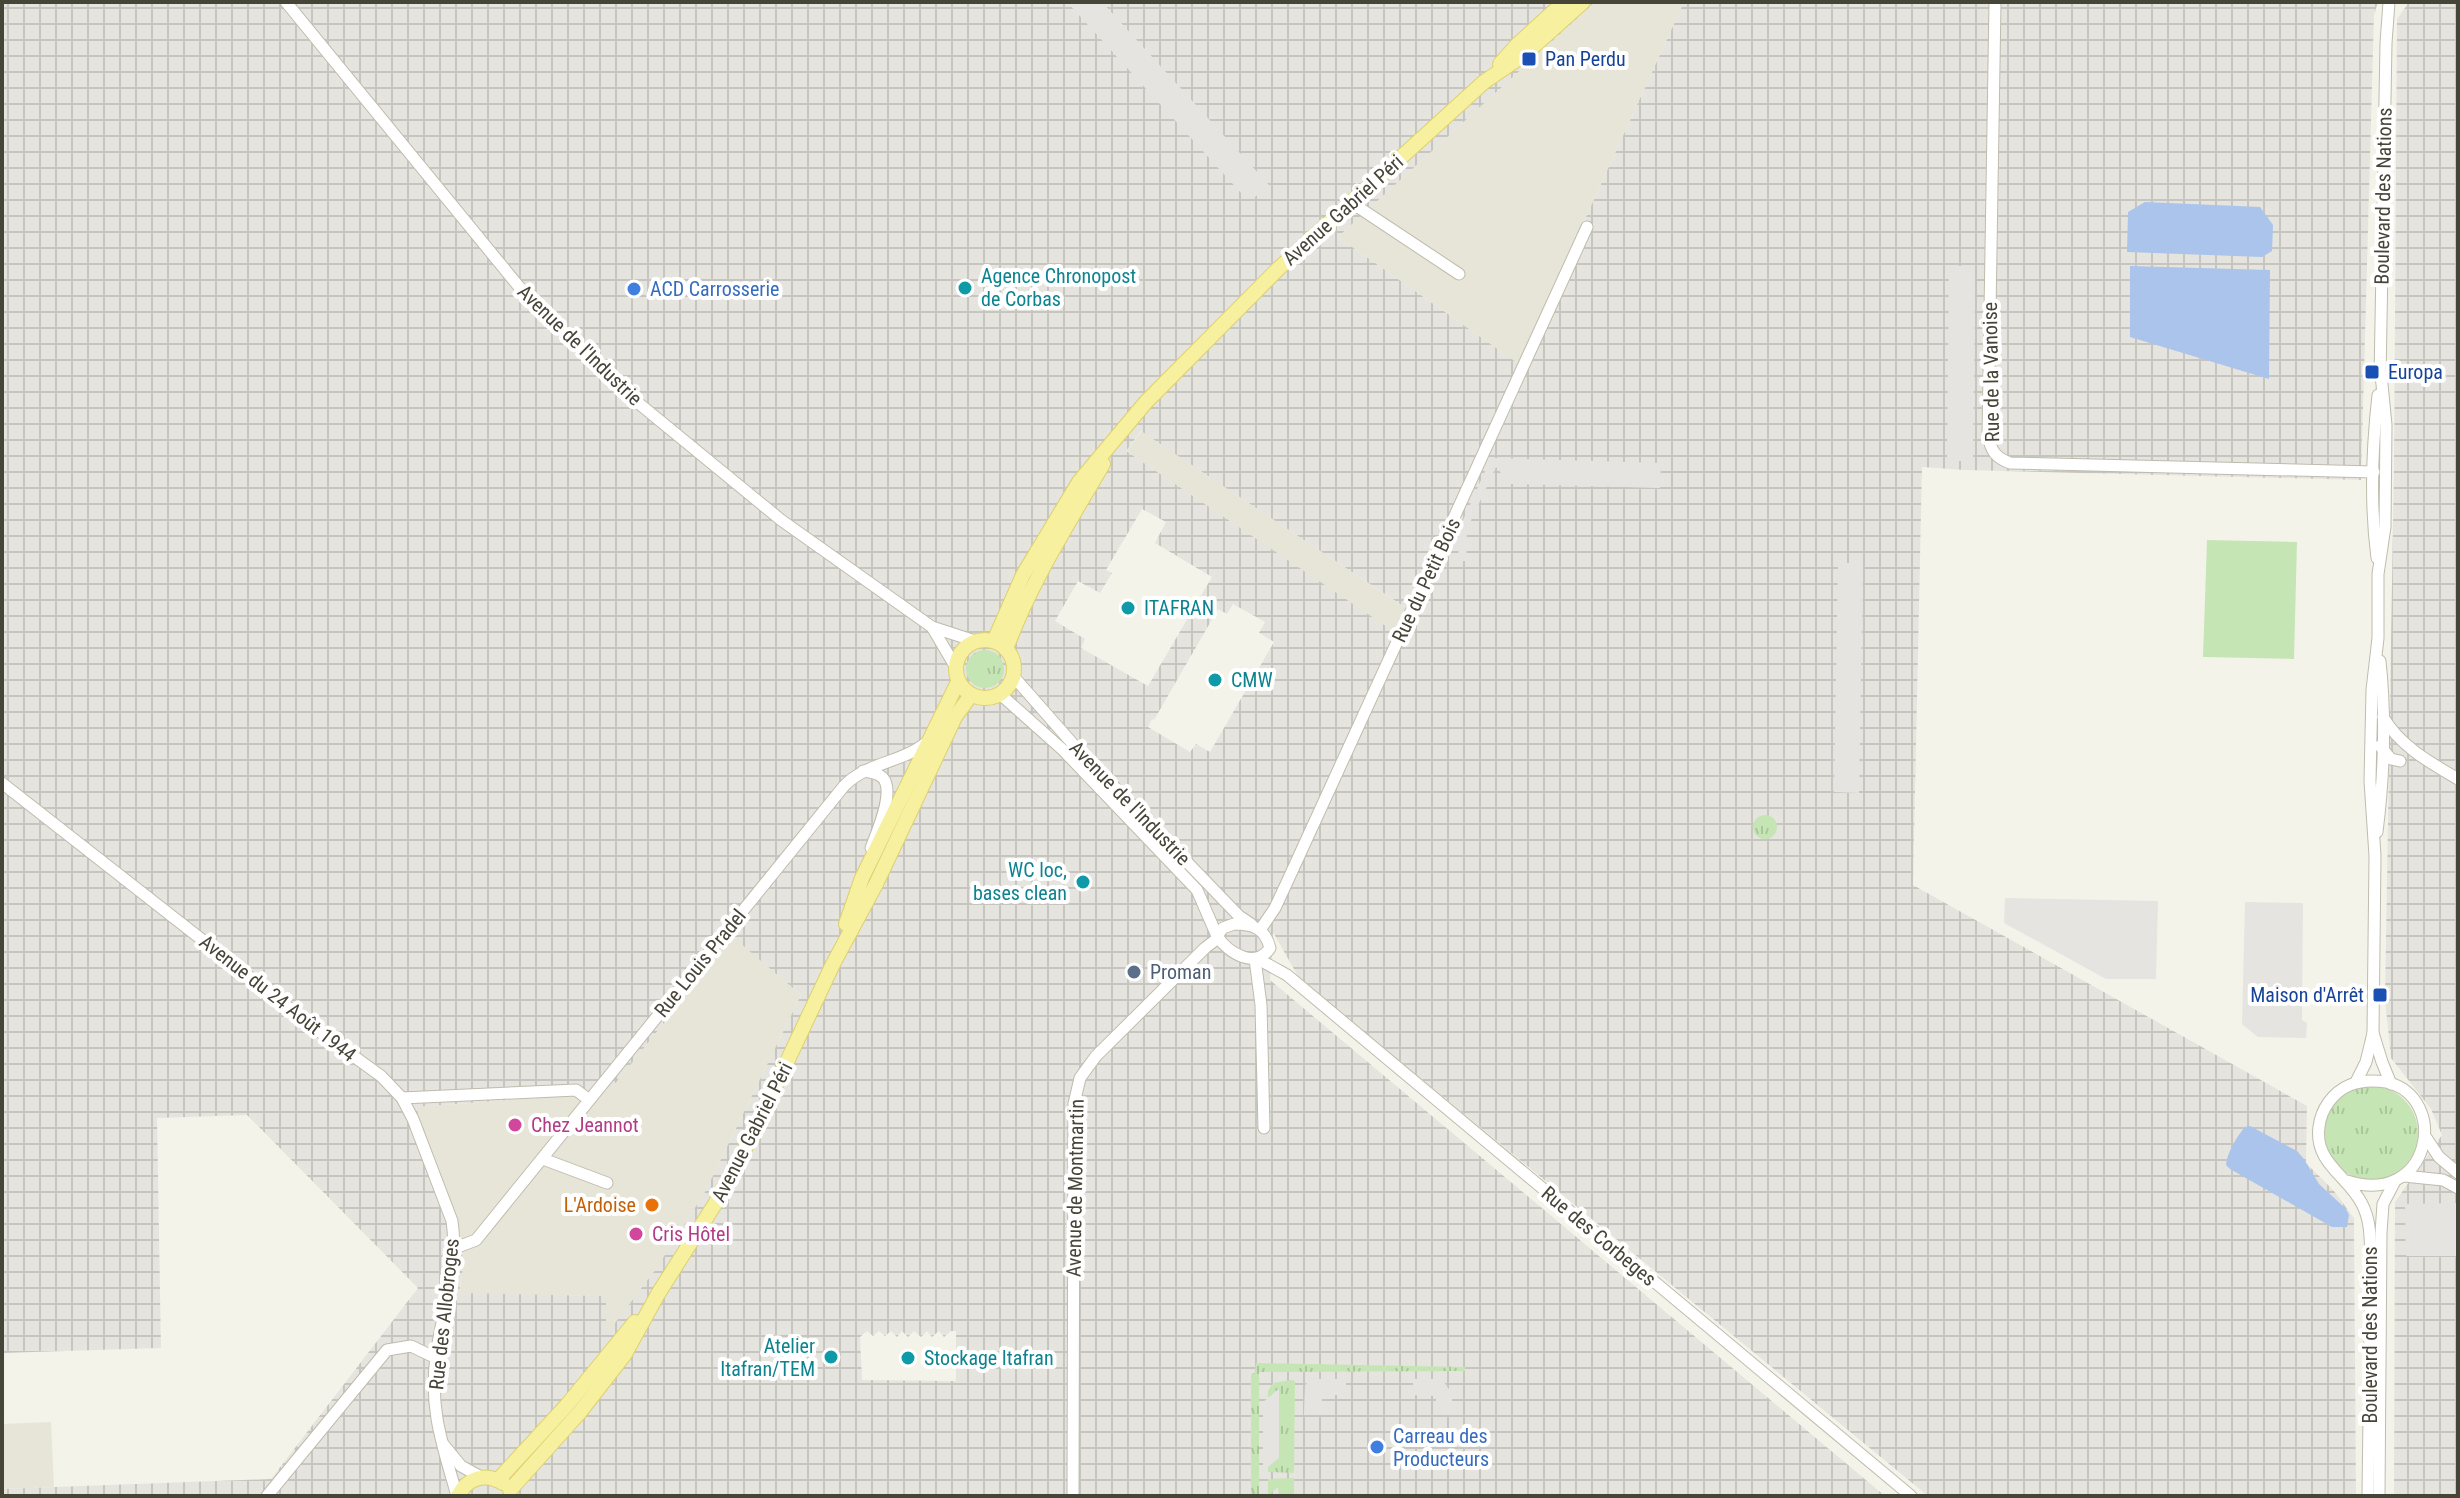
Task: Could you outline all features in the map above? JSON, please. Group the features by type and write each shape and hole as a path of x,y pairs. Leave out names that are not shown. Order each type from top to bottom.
{"main road":[{"path":"1484,82 1517,45 1564,2"},
{"name":"Avenue Gabriel Péri","path":"1000,645 1118,435 1146,402 1278,269 1484,82 1525,54 1583,2"},
{"path":"975,641 1000,645 1014,663 1008,686 1000,694 986,698 971,695 958,682 955,666 962,650 975,641"},
{"name":"Avenue Gabriel Péri","path":"833,964 862,878 958,682"},
{"name":"Avenue Gabriel Péri","path":"511,1493 625,1354 658,1294 715,1204 754,1132 955,717 971,695"},
{"name":"Avenue Gabriel Péri","path":"498,1480 567,1405 658,1294"},
{"path":"458,1496 469,1482 481,1477 498,1480 511,1493"}],"street":[{"name":"Avenue de l'Industrie","path":"286,2 520,288 620,388 781,520 932,627 975,641"},
{"name":"Rue de la Vanoise","path":"1995,2 1990,448 1999,459 2010,463 2374,472"},
{"name":"Boulevard des Nations","path":"2375,856 2381,801 2383,685 2373,527 2374,472 2381,374 2387,18 2392,2"},
{"path":"1352,203 1459,274"},
{"name":"Rue du Petit Bois","path":"1256,927 1275,908 1587,227"},
{"name":"Boulevard des Nations","path":"2378,574 2385,527 2386,425 2381,374"},
{"name":"Avenue de l'Industrie","path":"932,627 955,666"},
{"name":"Boulevard des Nations","path":"2356,1082 2366,1062 2373,1033 2375,856 2370,781 2372,690 2378,638"},
{"name":"Avenue de l'Industrie","path":"1013,676 1087,759 1239,916 1268,939 1270,948"},
{"path":"2372,690 2377,741 2382,751 2391,759 2429,762"},
{"name":"Avenue de l'Industrie","path":"1000,694 1063,750 1197,890 1218,937"},
{"path":"2383,716 2392,732 2406,745 2458,779"},
{"name":"Rue Louis Pradel","path":"455,1248 476,1240 844,786 862,771 914,752 931,739"},
{"path":"2370,781 2382,751 2391,745 2406,745"},
{"path":"2381,774 2400,761"},
{"path":"862,771 883,778 888,792 862,878"},
{"name":"Avenue du 24 Août 1944","path":"2,783 316,1029 381,1076 402,1098"},
{"path":"1218,937 1223,928 1234,924 1256,927"},
{"name":"Rue des Corbeges","path":"1218,937 1234,952 1257,959 1287,975 1911,1496"},
{"name":"Avenue de Montmartin","path":"1073,1496 1074,1104 1080,1078 1096,1056 1218,937"},
{"path":"1264,1128 1257,959 1265,956 1270,948"},
{"name":"Rue des Corbeges","path":"1270,948 1287,975"},
{"name":"Boulevard des Nations","path":"2373,1033 2391,1084"},
{"path":"2374,1080 2391,1084 2406,1092 2417,1104 2425,1136 2422,1151 2415,1165 2399,1178 2379,1186 2363,1186 2347,1181 2337,1174 2322,1153 2318,1128 2321,1116 2334,1095 2356,1082 2374,1080"},
{"path":"402,1098 576,1090 588,1099"},
{"name":"Rue des Allobroges","path":"402,1098 452,1221 455,1248 436,1358 434,1397 445,1459 458,1496"},
{"path":"2425,1136 2439,1157 2458,1173"},
{"path":"543,1159 607,1183"},
{"name":"Boulevard des Nations","path":"2379,1496 2381,1233 2383,1204 2399,1178"},
{"path":"2399,1178 2443,1180 2458,1188"},
{"name":"Boulevard des Nations","path":"2347,1181 2363,1205 2370,1226 2368,1496"},
{"path":"267,1496 387,1350 411,1346 436,1358"},
{"path":"442,1442 461,1466 481,1477"}],"shaded area":[{"path":"2,2 1595,2 1338,237 1519,364 1684,2 2378,2 2374,15 2361,480 1922,467 1913,885 2307,1106 2306,1163 2334,1191 2354,1218 2356,1496 1928,1496 1299,978 1273,932 1270,980 1885,1496 2,1496 2,1489 271,1479 418,1288 247,1115 157,1118 161,1348 2,1353","holes":["1141,431 1415,614 1405,639 1126,451","1142,509 1166,522 1155,543 1212,577 1148,686 1081,648 1085,639 1055,621 1078,581 1100,593 1112,573 1106,570","1233,604 1265,622 1259,633 1274,642 1210,752 1196,744 1190,752 1148,727 1218,609 1227,614","733,937 801,995 705,1192 656,1269 606,1335 606,1296 459,1293 463,1268 460,1232 416,1107 610,1090","867,1331 873,1336 879,1331 885,1336 891,1331 897,1337 902,1331 908,1337 914,1331 921,1337 927,1331 932,1337 939,1331 944,1337 956,1331 956,1381 862,1380 860,1337"]},
{"path":"1067,2 1102,2 1269,185 1255,197 1248,189 1242,194"},
{"path":"1595,2 1684,2 1519,364 1338,237"},
{"path":"2409,2 2458,2 2458,1496 2394,1496 2395,1202 2442,1135 2431,1109 2391,1058 2385,999 2394,465 2397,19"},
{"path":"1949,266 1975,266 1973,461 1947,461"},
{"path":"1142,431 1416,615 1404,640 1126,451"},
{"path":"1491,458 1661,463 1660,488 1510,484 1496,467 1467,529 1466,561 1458,561 1459,529"},
{"path":"1838,563 1863,563 1859,793 1834,792"},
{"path":"2005,898 2158,901 2156,979 2106,979 2004,923"},
{"path":"2245,902 2303,903 2302,1020 2307,1023 2306,1038 2258,1037 2242,1024"},
{"path":"733,936 801,995 705,1192 656,1270 606,1337 605,1296 459,1294 463,1268 416,1107 610,1090"},
{"path":"2458,1203 2458,1256 2406,1256 2405,1204"},
{"path":"1315,1379 1346,1379 1346,1395 1322,1395 1322,1415 1304,1415 1305,1386"},
{"path":"1413,1379 1439,1379 1444,1382 1452,1394 1452,1415 1436,1414 1436,1396 1413,1395"},
{"path":"1279,1389 1279,1458 1263,1471 1263,1402"},
{"path":"51,1422 54,1487 2,1489 2,1424"}],"green space":[{"path":"2207,540 2297,542 2294,659 2203,657"},
{"path":"985,650 999,655 1004,669 999,683 985,688 971,683 966,669 971,655"},
{"path":"1765,815 1773,819 1777,827 1773,835 1765,839 1757,835 1753,827 1757,819"},
{"path":"2371,1086 2389,1089 2404,1100 2415,1115 2418,1133 2415,1151 2404,1166 2389,1177 2371,1180 2353,1177 2338,1166 2327,1151 2324,1133 2327,1115 2338,1100 2353,1089"},
{"path":"1256,1363 1465,1367 1465,1371 1259,1372 1259,1496 1251,1496 1251,1374 1255,1373"},
{"path":"1295,1381 1294,1473 1268,1472 1268,1467 1279,1457 1278,1390 1268,1398 1268,1391 1273,1383"},
{"path":"1294,1478 1294,1496 1279,1496 1278,1487 1268,1496 1268,1479"}],"water":[{"path":"2145,202 2260,207 2273,225 2272,251 2262,257 2127,252 2128,212"},
{"path":"2130,266 2270,270 2269,379 2130,337"},
{"path":"2250,1126 2297,1151 2319,1184 2346,1209 2349,1215 2347,1227 2332,1227 2226,1165 2236,1140 2245,1127"}],"place":[{"name":"Pan Perdu","path":"1529,59"},
{"name":"Agence Chronopost de Corbas","path":"965,288"},
{"name":"ACD Carrosserie","path":"634,289"},
{"name":"Europa","path":"2372,372"},
{"name":"ITAFRAN","path":"1128,608"},
{"name":"CMW","path":"1215,680"},
{"name":"WC loc, bases clean","path":"1083,882"},
{"name":"Proman","path":"1134,972"},
{"name":"Maison d'Arrêt","path":"2380,995"},
{"name":"Chez Jeannot","path":"515,1125"},
{"name":"L'Ardoise","path":"652,1205"},
{"name":"Cris Hôtel","path":"636,1234"},
{"name":"Atelier Itafran/TEM","path":"831,1357"},
{"name":"Stockage Itafran","path":"908,1358"},
{"name":"Carreau des Producteurs","path":"1377,1447"}]}
